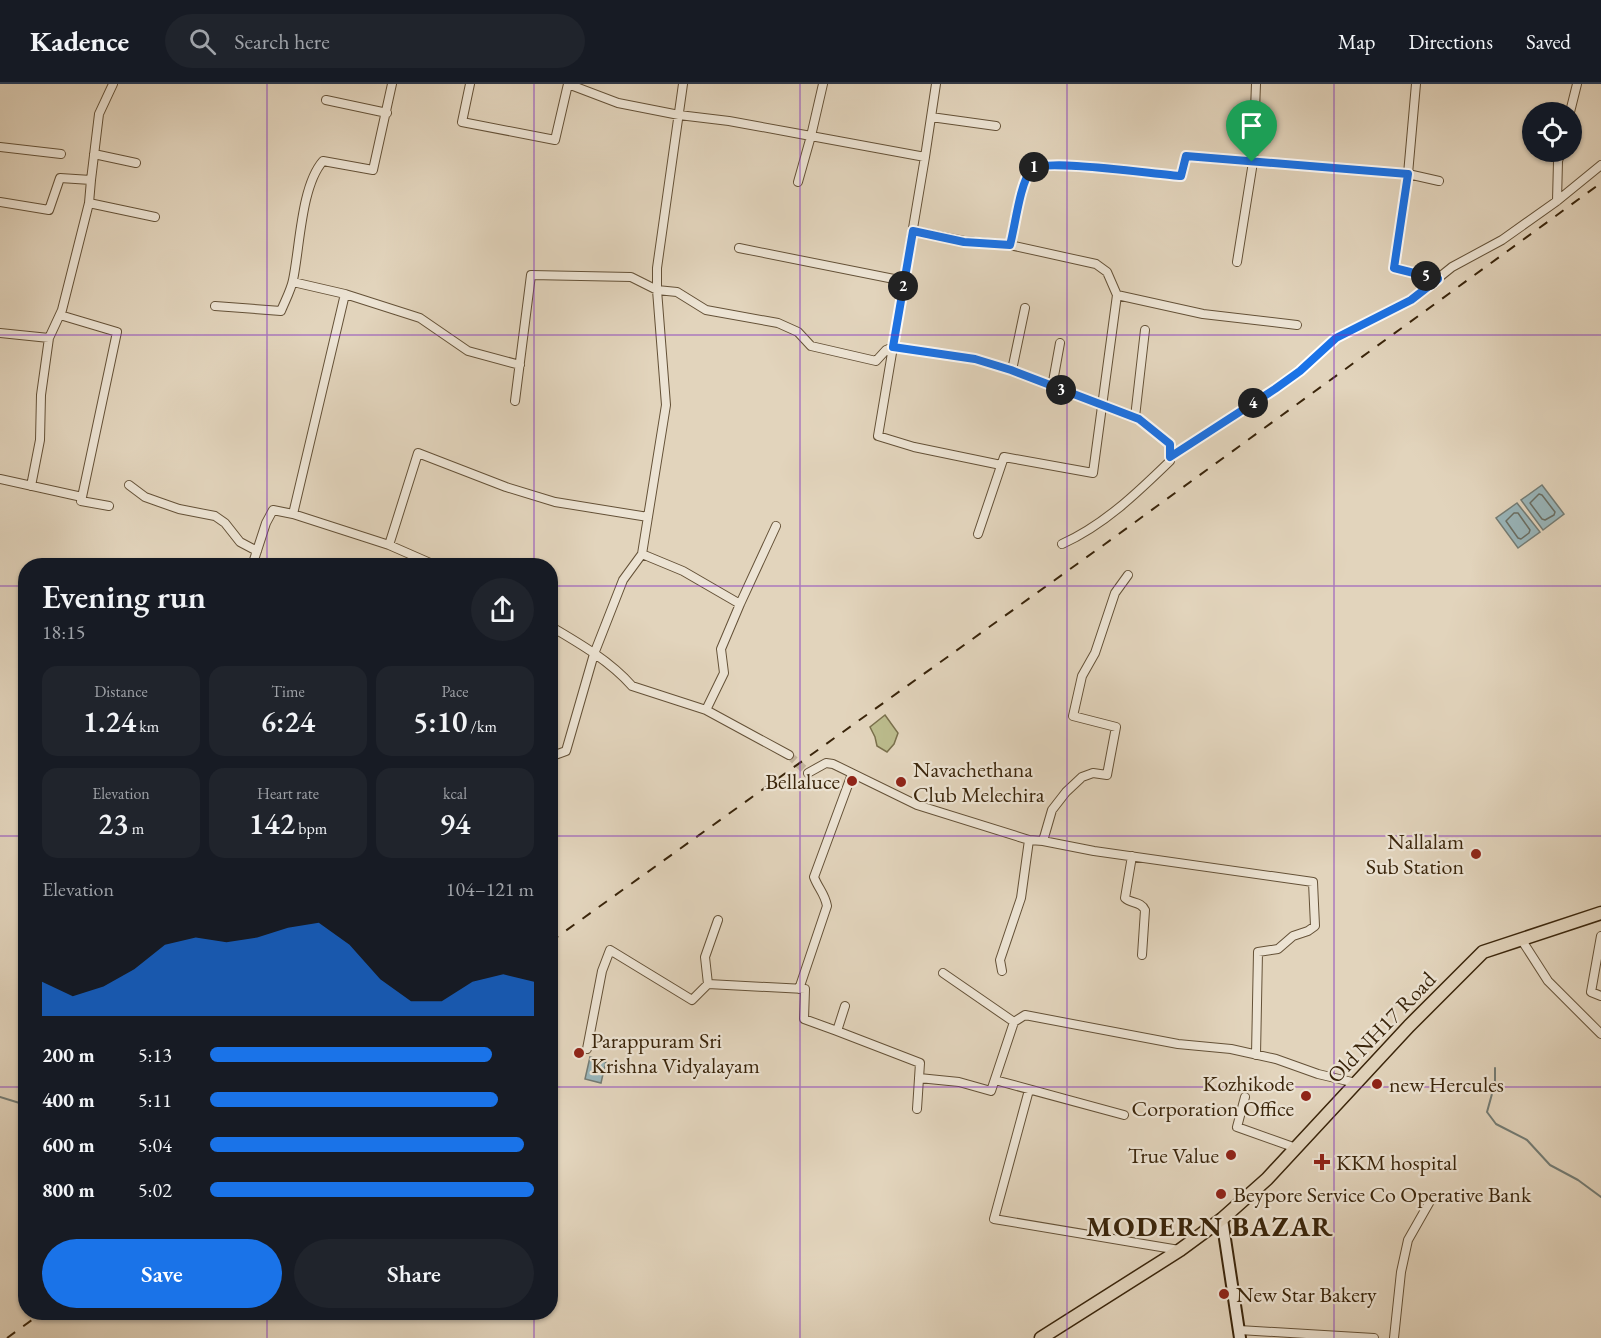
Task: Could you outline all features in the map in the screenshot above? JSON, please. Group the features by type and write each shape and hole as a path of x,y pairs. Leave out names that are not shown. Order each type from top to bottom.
{"main road":[{"name":"Old NH17 Road","path":"1041,1338 1180,1250 1222,1219 1267,1179 1483,952 1601,913"},
{"path":"1222,1219 1240,1334"}],"street":[{"path":"31,486 40,440 41,395 49,338 60,315 89,203 99,114 113,84"},
{"path":"215,306 281,311 293,282 303,218 316,169 323,161 373,170 392,84"},
{"path":"470,84 462,122 555,140 568,84 618,103 679,115 729,121 925,158"},
{"path":"558,754 566,751 594,654 623,580 642,554 666,405 657,268 683,84"},
{"path":"798,182 823,84"},
{"path":"936,84 878,436 914,447 1001,465"},
{"path":"1237,262 1252,162 1256,84"},
{"path":"1416,84 1408,174 1394,268 1438,279"},
{"path":"1572,102 1577,84"},
{"path":"326,100 387,113"},
{"path":"931,117 996,126"},
{"path":"0,147 61,154"},
{"path":"94,154 136,163"},
{"path":"1010,245 1025,182 1037,165 1059,164 1181,176 1186,156 1408,174 1438,181"},
{"path":"1557,201 1558,162"},
{"path":"1170,457 1275,389 1300,371 1336,338 1411,300 1452,267 1502,240 1557,201 1601,165"},
{"path":"0,202 49,210 60,178 91,180"},
{"path":"89,203 155,217"},
{"path":"913,231 964,242 1010,245 1015,248 1096,264 1107,272 1117,295 1094,472 1004,457 978,534"},
{"path":"740,248 904,282"},
{"path":"515,401 531,275 631,277 657,290 677,292 706,310 778,323 798,332 811,346 876,361 886,350 893,347 975,359 1011,370 1135,417 1170,444 1170,461 1106,519 1089,531 1062,544"},
{"path":"293,282 345,294 420,318 468,351 520,365"},
{"path":"293,514 345,294"},
{"path":"1117,295 1203,314 1298,325"},
{"path":"1011,370 1025,308"},
{"path":"60,315 117,332 81,501 109,506"},
{"path":"1135,417 1145,330"},
{"path":"0,333 49,338"},
{"path":"1052,387 1060,343"},
{"path":"389,545 418,453 555,502 648,517"},
{"path":"0,478 82,497"},
{"path":"129,485 152,500 179,509 215,516 225,523 240,542 257,551"},
{"path":"255,558 266,523 273,510 293,514 389,545 419,558"},
{"path":"706,710 724,673 721,649 776,526"},
{"path":"642,554 683,571 740,604"},
{"path":"1043,841 1052,810 1066,792 1082,777 1093,773 1107,775 1116,727 1073,716 1082,676 1095,653 1115,593 1128,575"},
{"path":"558,631 612,667 632,686 706,710 789,755"},
{"path":"808,773 826,763 833,764 927,809 1029,840 1313,882 1315,926 1293,936 1278,949 1258,952 1256,1055"},
{"path":"799,989 827,906 825,894 817,886 814,877 852,774"},
{"path":"1002,971 1000,960 1021,898 1029,840"},
{"path":"1132,856 1125,898 1127,901 1140,904 1145,910 1142,955"},
{"path":"708,984 705,957 718,920"},
{"path":"1601,936 1591,992 1601,996"},
{"path":"1521,939 1548,981 1601,1034"},
{"path":"586,1049 602,971 610,950 692,1000 708,984 805,989 804,1019 920,1063 917,1109"},
{"path":"943,973 1014,1022"},
{"path":"837,1031 845,1006"},
{"path":"919,1078 959,1082 991,1091 1014,1022 1025,1015 1179,1044 1231,1049 1276,1059 1318,1074 1356,1083"},
{"path":"995,1080 1124,1115"},
{"path":"1029,1090 994,1219 1180,1250"},
{"path":"1245,1097 1237,1127 1296,1148"},
{"path":"1394,1338 1401,1272 1408,1240 1433,1196"},
{"path":"1240,1334 1374,1338"}],"green space":[{"path":"885,715 898,733 894,744 887,752 877,746 870,727"}],"water":[{"path":"1542,485 1564,514 1543,530 1521,500"},
{"path":"1517,503 1540,532 1518,548 1496,518"},
{"path":"590,1057 606,1061 601,1083 585,1079"}],"waterway":[{"path":"1495,1068 1495,1083 1487,1112 1496,1124 1527,1140 1550,1165 1578,1180 1601,1197"},
{"path":"0,1097 18,1103"}],"tunnel":[{"path":"789,755 808,773"}],"railway":[{"path":"558,936 1105,544 1601,183"},
{"path":"7,1338 32,1320"}],"place":[{"name":"Bellaluce","path":"852,781"},
{"name":"Navachethana Club Melechira","path":"901,782"},
{"name":"Nallalam Sub Station","path":"1476,854"},
{"name":"Parappuram Sri Krishna Vidyalayam","path":"579,1053"},
{"name":"new Hercules","path":"1377,1084"},
{"name":"Kozhikode Corporation Office","path":"1306,1096"},
{"name":"True Value","path":"1231,1155"},
{"name":"KKM hospital","path":"1322,1162"},
{"name":"Beypore Service Co Operative Bank","path":"1221,1194"},
{"name":"New Star Bakery","path":"1224,1294"}],"district":[{"name":"MODERN BAZAR","path":"1210,1226"}],"route":[{"path":"1186,156 1252,162 1408,174 1394,268 1438,279 1411,300 1336,338 1300,371 1275,389 1170,457 1170,444 1139,419 1011,370 975,359 893,347 913,231 964,242 1010,245 1025,182 1037,165 1059,164 1181,176 1186,156"}]}
